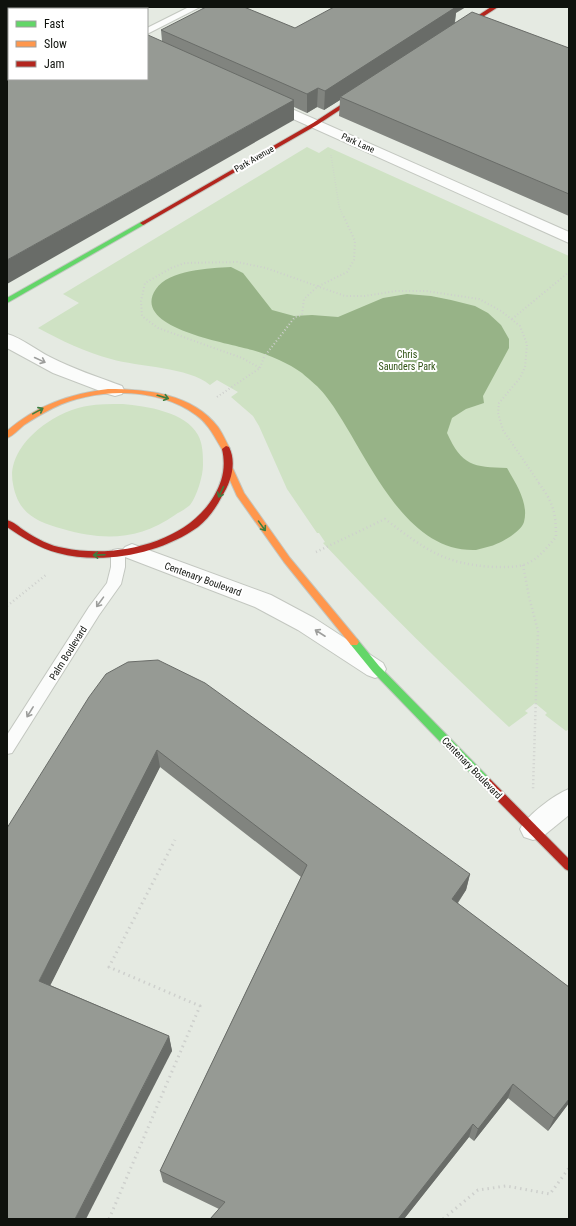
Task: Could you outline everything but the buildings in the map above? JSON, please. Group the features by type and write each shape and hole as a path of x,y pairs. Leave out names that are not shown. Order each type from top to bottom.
{"street":[{"path":"448,37 495,7"},
{"name":"Park Avenue","path":"7,301 321,126 375,85"},
{"name":"Park Lane","path":"252,95 569,238"},
{"path":"7,340 27,354 59,369 115,390"},
{"path":"7,435 20,423 36,412 54,403 80,395 115,390 141,392 166,397 187,405 205,418 218,433 226,450 229,469 225,484 218,499 208,513 193,526 175,537 155,546 125,553 92,555 66,552 43,546 23,535 7,523"},
{"name":"Centenary Boulevard","path":"229,469 240,494 290,564 376,669 569,866"},
{"name":"Centenary Boulevard","path":"125,553 224,585 264,602 299,619 376,669"},
{"path":"533,829 569,800"}],"lane":[{"path":"148,31 196,7"},
{"name":"Palm Boulevard","path":"7,748 94,611 114,584 118,567 125,553"}],"path":[{"path":"196,412 260,368 264,357 295,317 302,315 304,299 317,287 347,272 354,260 355,241 339,206 321,126"},
{"path":"260,368 242,358 158,328 142,316 140,301 145,283 171,268 185,263 237,262 266,268 345,296 365,296 396,291 426,291 479,299 501,311 520,326 527,344 525,367 520,378 499,403 498,413 503,430 524,463 548,495 556,517 556,537 542,554 523,565 472,565 445,559 415,541 385,519 290,564"},
{"path":"512,319 569,272"},
{"path":"523,565 529,597 538,631 533,829"},
{"path":"7,606 49,572"},
{"path":"109,1219 200,1006 109,967 175,840"},
{"path":"443,1219 478,1190 506,1186 550,1194 569,1168"}],"green space":[{"name":"Chris Saunders Park","path":"307,147 319,153 328,147 569,256 569,729 566,731 545,715 547,713 535,703 525,711 528,713 509,727 391,614 323,543 325,542 319,533 317,533 287,489 259,426 253,416 231,397 238,392 217,380 210,385 189,374 163,368 122,362 101,356 74,346 38,328 79,303 63,294"},
{"path":"123,404 143,406 175,416 192,427 198,435 201,442 203,470 197,491 190,505 162,523 135,534 121,536 78,533 44,523 30,515 19,502 15,494 13,484 13,470 17,456 24,444 47,423 74,409 96,405"}],"shaded area":[{"path":"231,267 243,273 272,310 294,316 312,315 338,317 383,298 407,294 431,296 451,300 475,306 488,313 501,325 509,339 509,348 483,396 484,403 466,409 452,418 447,433 458,452 470,462 485,467 507,468 521,494 525,508 524,522 519,530 500,542 476,550 449,546 425,534 405,515 386,492 340,416 325,395 302,373 297,369 265,354 186,332 169,324 157,314 151,303 156,289 170,278 179,274 201,269"}],"traffic: fast":[{"path":"7,301 143,223"},
{"path":"354,642 376,669 486,782"}],"traffic: slow":[{"path":"7,435 34,415 64,400 85,394 108,391 132,391 156,395 179,402 199,413 215,429 226,449"},
{"path":"229,469 240,494 287,560 354,642"}],"traffic: jam":[{"path":"456,32 495,7"},
{"path":"143,223 315,124 365,91"},
{"path":"7,523 35,541 50,548 66,552 109,554 132,551 155,545 177,536 196,524 211,509 226,480 228,470 226,449"},
{"path":"486,782 569,866"}]}
